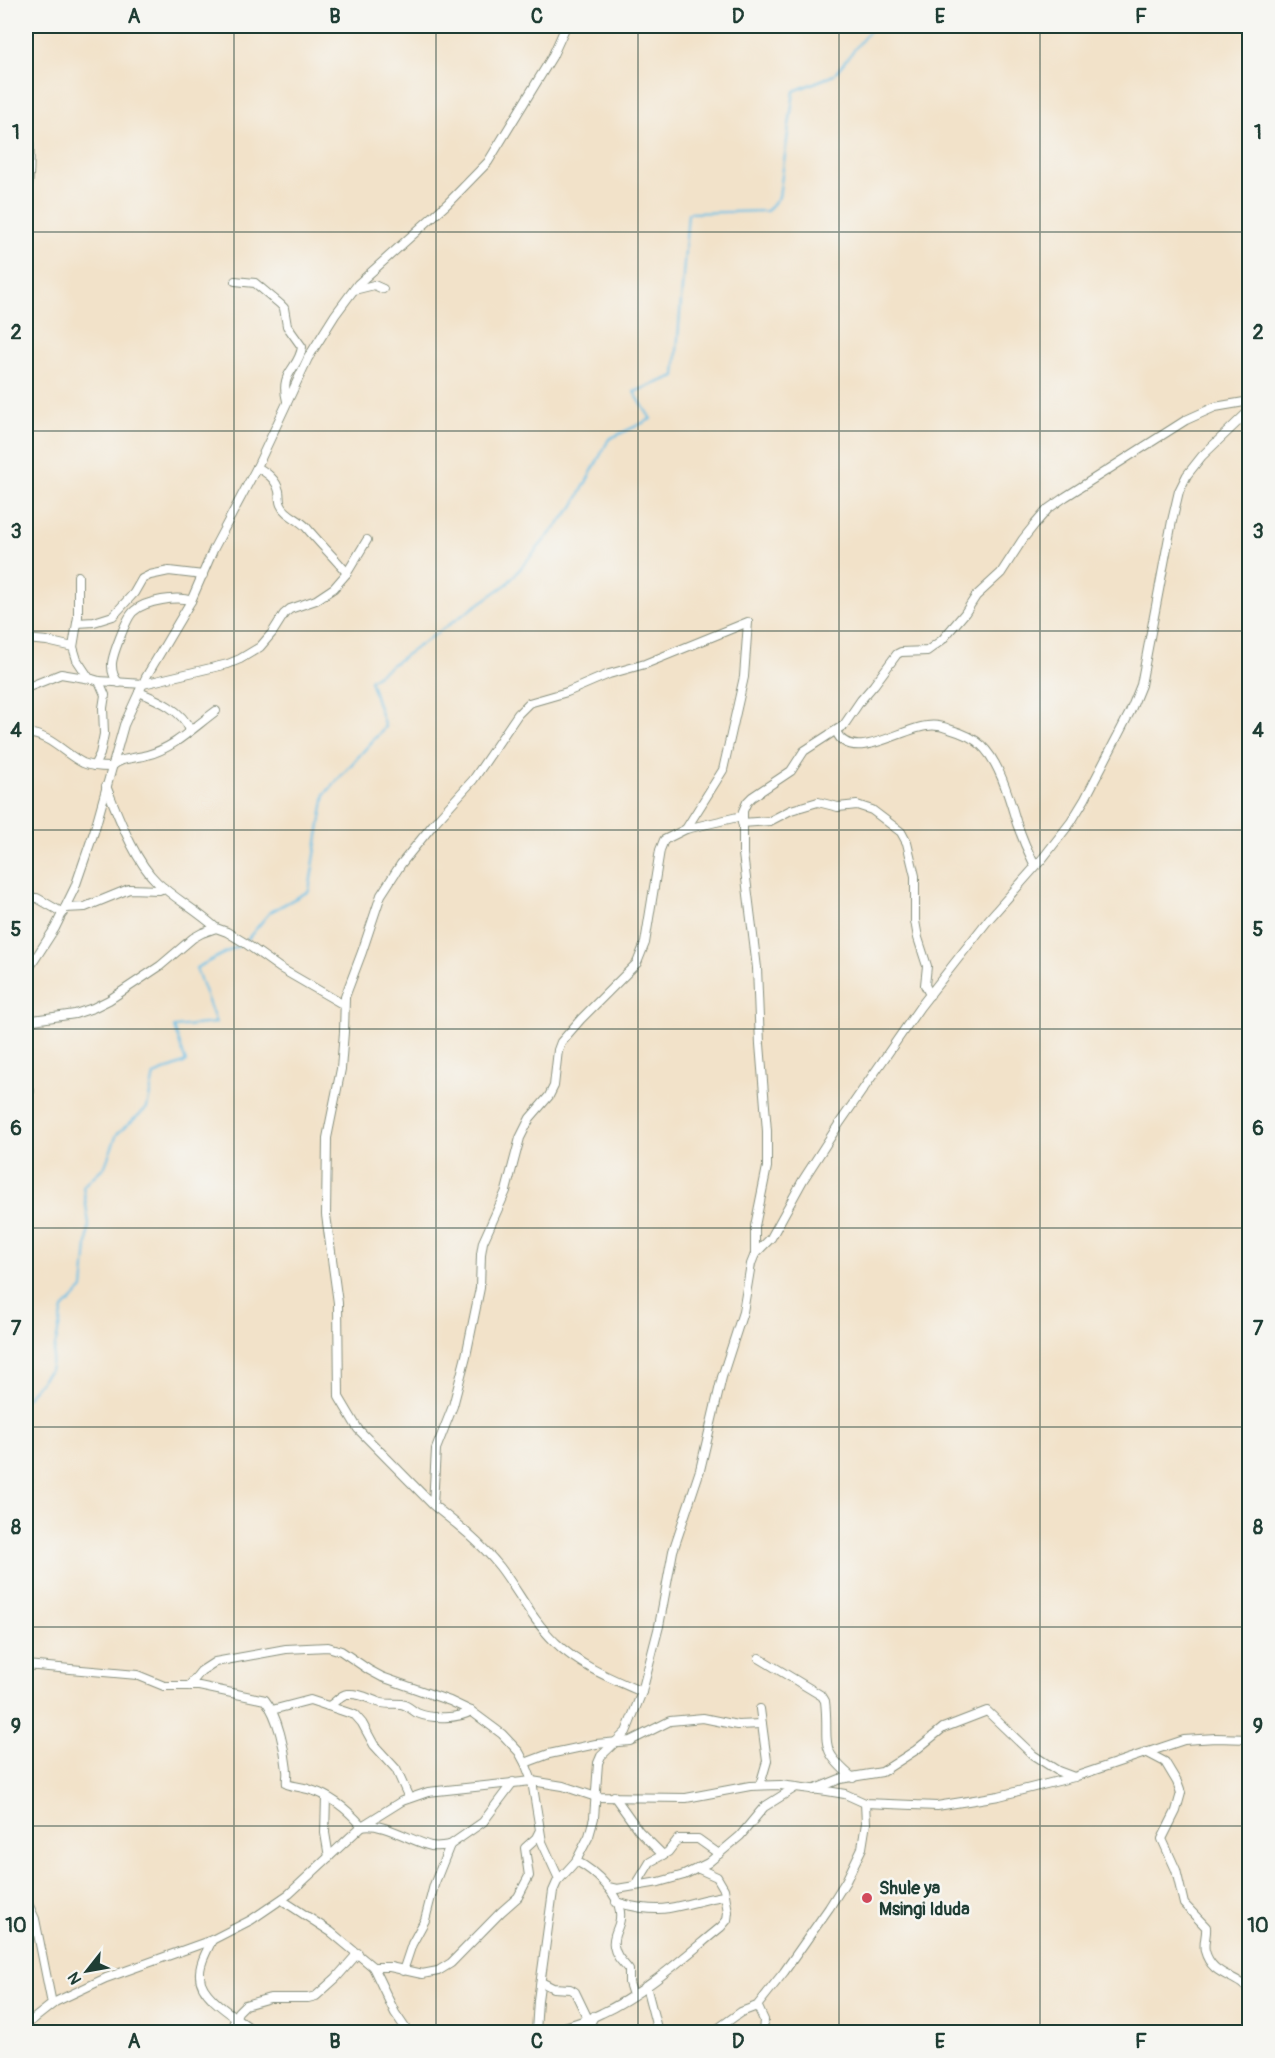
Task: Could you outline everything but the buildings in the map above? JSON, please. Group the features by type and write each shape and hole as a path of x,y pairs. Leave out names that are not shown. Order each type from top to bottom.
{"street":[{"path":"26,973 55,928 75,888 94,832 124,724 141,688 191,601 219,538 257,467 308,358 353,290 481,171 494,154 525,98 544,70 566,26"},
{"path":"26,108 30,170 26,200"},
{"path":"236,281 255,283 284,308 287,326 302,347 301,354 290,370 286,382 285,391 288,401"},
{"path":"353,290 374,285 383,289"},
{"path":"536,2032 554,1886 576,1861 589,1836 594,1818 598,1763 601,1756 626,1732 642,1692 659,1626 673,1551 700,1470 722,1377 743,1312 755,1254 755,1226 767,1167 767,1131 757,968 744,862 742,820 745,805 752,797 791,771 804,751 837,731 850,719 861,700 897,654 927,651 947,635 976,596 1001,573 1023,539 1048,509 1186,420 1215,407 1250,401"},
{"path":"755,1254 771,1238 803,1180 839,1124 930,995 989,919 1058,839 1080,806 1137,695 1144,673 1172,521 1183,481 1202,456 1250,410"},
{"path":"257,467 273,478 283,510 306,527 347,573"},
{"path":"141,688 240,659 260,647 290,609 316,600 341,582 367,540"},
{"path":"77,623 94,622 113,616 134,593 142,579 150,575 169,571 203,575"},
{"path":"78,576 77,623 72,647 77,660 105,695 104,734 100,754 94,766"},
{"path":"119,683 113,672 112,659 133,611 153,602 184,598 191,601"},
{"path":"642,1692 590,1667 555,1642 526,1608 494,1559 462,1528 433,1505 358,1429 339,1397 338,1303 326,1215 325,1168 328,1127 342,1062 344,1005 349,984 384,887 436,821 473,780 529,703 567,692 609,674 652,661 748,622 744,677 732,724 725,765 721,776 686,829"},
{"path":"26,639 72,647"},
{"path":"26,686 32,686 61,674 141,688 180,715 190,730"},
{"path":"26,733 52,741 82,762 94,766 111,767 117,761 148,755 170,746 216,711"},
{"path":"837,731 843,742 852,746 861,746 915,728 936,726 950,729 981,745 988,753 1005,786 1022,837 1035,866"},
{"path":"106,786 138,857 164,888 216,928 227,932 280,968 344,1005"},
{"path":"433,1505 436,1449 453,1407 466,1356 480,1288 483,1242 506,1191 520,1138 530,1118 549,1096 554,1086 561,1042 637,963 645,943 660,850 664,840 686,829 742,820 770,821 791,810 818,802 838,807 857,805 872,810 901,832 907,843 915,876 915,921 927,966 925,985 930,995"},
{"path":"26,898 37,898 64,910 85,907 129,889 159,890 164,888"},
{"path":"26,1021 75,1014 93,1008 160,966 193,938 216,928"},
{"path":"189,1686 201,1671 215,1662 286,1649 328,1647 341,1651 382,1677 433,1694 471,1711 502,1734 519,1752 525,1763 532,1781 539,1832 559,1879"},
{"path":"759,1658 822,1696 825,1701 825,1736 830,1755 838,1766 853,1778"},
{"path":"26,1665 137,1675 164,1686 207,1687 262,1699 272,1710 284,1753 286,1784 315,1791 326,1797 345,1808 362,1826"},
{"path":"327,1706 336,1703 341,1696 349,1694 364,1695 381,1703 402,1704 424,1715 451,1718 471,1711"},
{"path":"272,1710 309,1700 351,1713 359,1718 374,1745 396,1769 409,1798"},
{"path":"760,1709 767,1761 760,1785"},
{"path":"813,1790 832,1781 886,1770 944,1728 987,1711 1033,1755 1074,1777"},
{"path":"525,1763 549,1754 596,1744 630,1741 657,1726 679,1720 703,1718 737,1725 762,1724"},
{"path":"26,2025 52,2004 106,1978 212,1940 251,1920 282,1900 362,1826 409,1798 447,1789 532,1781 563,1786 596,1797 686,1798 760,1785 796,1787 845,1794 865,1803 914,1806 957,1804 1074,1777 1184,1740 1250,1739"},
{"path":"1146,1752 1165,1762 1181,1793 1178,1805 1162,1839 1176,1870 1184,1904 1206,1927 1206,1953 1213,1966 1242,1984 1250,1994"},
{"path":"403,1971 412,1944 425,1920 434,1885 450,1845 483,1822 513,1782"},
{"path":"608,1887 614,1889 671,1879 697,1869 719,1854 746,1830 764,1808 796,1787"},
{"path":"614,1796 639,1831 663,1856"},
{"path":"326,1797 325,1833 329,1857"},
{"path":"713,2032 741,2012 757,2006 829,1908 846,1881 862,1848 866,1823 865,1803"},
{"path":"362,1826 368,1825 429,1845 450,1845"},
{"path":"373,1967 390,1967 422,1974 445,1968 515,1901 526,1886 530,1876 525,1848 539,1832"},
{"path":"636,1885 651,1862 663,1856 674,1842 682,1838 698,1839 719,1854"},
{"path":"576,1861 593,1871 608,1887 616,1902 621,1915 614,1934 614,1947 618,1959 629,1970 629,1983 633,1995"},
{"path":"546,2032 591,2018 633,1995 721,1927 727,1920 725,1896 721,1884 717,1877 697,1869"},
{"path":"616,1902 660,1909 725,1896"},
{"path":"26,1899 35,1919 52,2004"},
{"path":"282,1900 331,1932 373,1967 395,2013 408,2032"},
{"path":"212,1940 201,1967 201,1982 211,1998 255,2032"},
{"path":"230,2032 236,2016 244,2005 282,1996 308,1998 316,1996 358,1953"},
{"path":"541,1982 553,1988 570,1989 575,1992 591,2018 589,2032"},
{"path":"646,1986 658,2032"},
{"path":"758,2007 764,2020 763,2032"}],"waterway":[{"path":"246,941 270,912 309,891 325,794 385,727 370,680 507,584 573,507 609,439 651,419 634,392 675,376 688,213 767,211 779,197 794,91 834,75 873,26"},
{"path":"26,1398 50,1370 63,1309 83,1289 89,1224 83,1186 105,1166 117,1134 147,1108 154,1075 186,1062 174,1027 216,1023 196,968 242,944"}],"place":[{"name":"Shule ya Msingi Iduda","path":"867,1898"}]}
